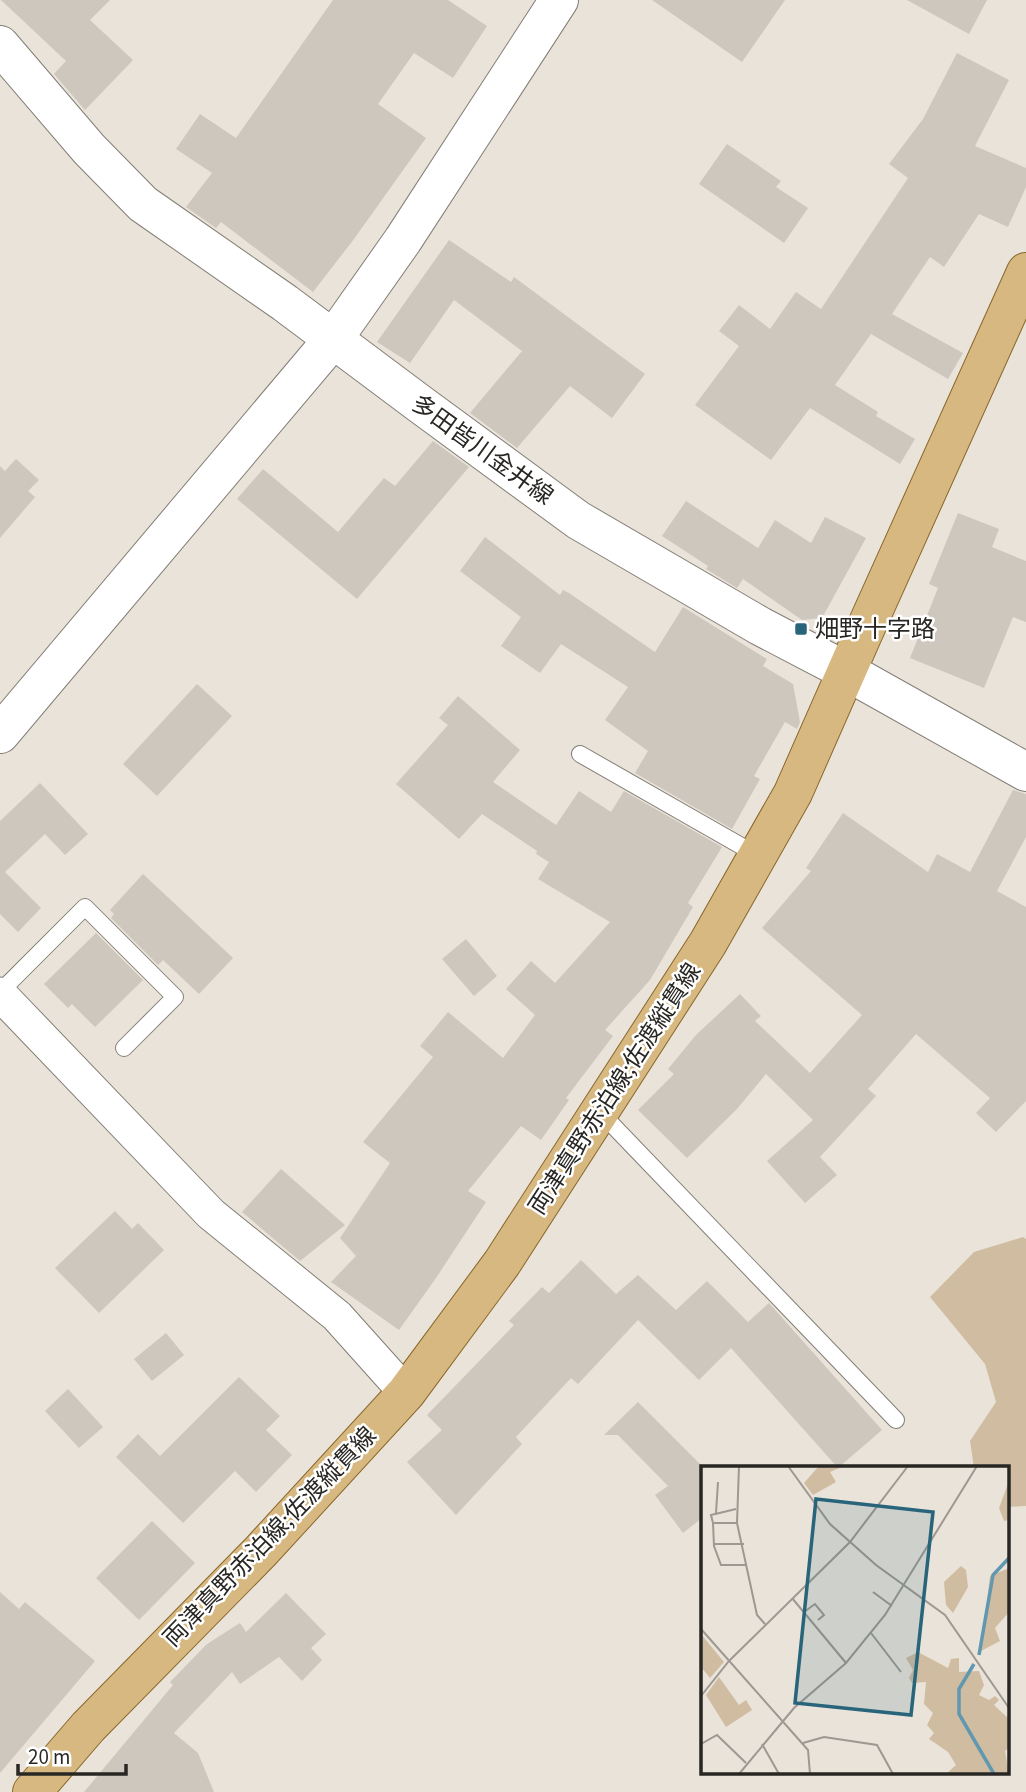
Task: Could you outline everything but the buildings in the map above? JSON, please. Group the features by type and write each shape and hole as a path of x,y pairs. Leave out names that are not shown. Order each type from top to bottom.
{"main road":[{"path":"0,734 334,338 403,240 559,0"},
{"name":"多田皆川金井線","path":"0,45 89,149 143,204 334,338 578,520 760,626 1026,772"},
{"name":"両津真野赤泊線;佐渡縦貫線","path":"32,1792 88,1727 261,1551 406,1394 502,1263 708,943 793,793 1026,272"}],"street":[{"path":"0,993 211,1214 338,1316 406,1394"}],"lane":[{"path":"580,754 758,855"},
{"path":"0,993 85,907 175,997 124,1048"},
{"path":"600,1112 896,1420"}],"shaded area":[{"path":"1023,1237 1026,1239 1026,1506 1009,1507 1009,1466 974,1466 970,1441 996,1402 985,1364 930,1297 974,1252"}],"place":[{"name":"畑野十字路","path":"801,629"}]}
